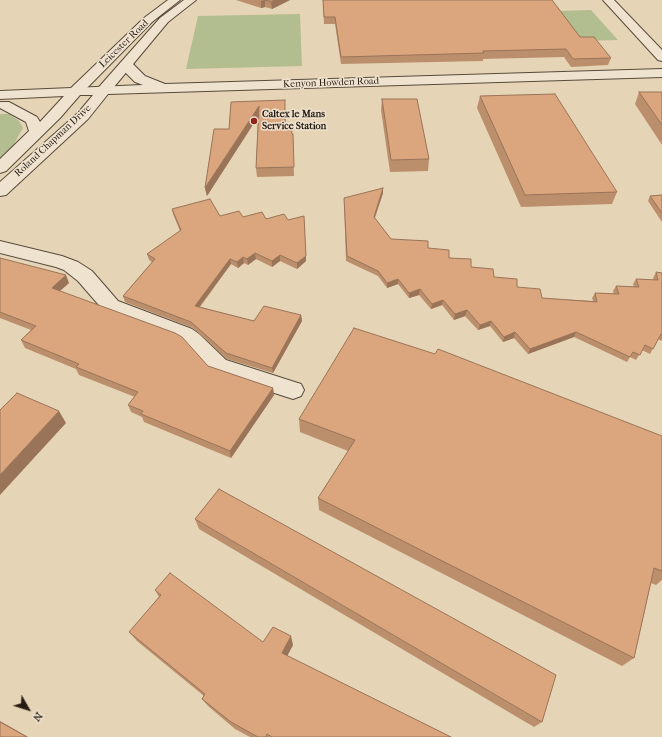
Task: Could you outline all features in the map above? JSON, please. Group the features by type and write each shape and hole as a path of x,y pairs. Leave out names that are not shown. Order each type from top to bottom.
{"street":[{"name":"Leicester Road","path":"71,96 153,16 175,0"},
{"name":"Leicester Road","path":"100,95 164,20 191,0"},
{"path":"608,0 662,57"},
{"path":"126,65 140,79 165,88"},
{"name":"Kenyon Howden Road","path":"480,85 662,73"},
{"name":"Kenyon Howden Road","path":"2,102 71,96 366,87 662,84"},
{"name":"Kenyon Howden Road","path":"100,95 165,88 366,87"},
{"name":"Roland Chapman Drive","path":"0,190 83,116 100,95"},
{"name":"Roland Chapman Drive","path":"0,168 71,96"},
{"path":"2,102 32,120 37,132"},
{"path":"0,247 62,262 71,266 85,276 112,306 185,334 192,339 218,366 293,390"}],"green space":[{"path":"591,10 618,40 580,41 557,11"},
{"path":"300,14 302,66 186,69 198,16"},
{"path":"0,114 9,114 19,121 23,128 14,144 0,157"}],"building":[{"path":"323,0 552,0 580,37 594,37 611,58 573,59 566,49 341,57 335,17 324,17"},
{"path":"639,92 662,92 662,125"},
{"path":"555,94 617,192 525,195 480,96"},
{"path":"382,99 417,99 429,159 391,160"},
{"path":"285,100 285,125 291,125 293,134 294,167 256,168 259,106 205,188 214,129 229,129 231,102"},
{"path":"383,188 374,217 391,239 428,241 428,248 449,250 449,258 471,259 471,267 493,269 494,277 517,279 517,287 540,289 542,298 597,302 595,293 619,294 616,286 639,287 636,279 658,280 656,272 662,273 662,335 661,334 653,349 645,345 640,355 633,352 630,357 576,332 530,349 515,332 504,337 491,321 480,325 467,310 455,314 443,300 432,304 420,289 409,293 398,279 387,283 378,271 347,256 344,198"},
{"path":"662,195 662,213 650,196"},
{"path":"210,199 220,216 239,211 243,217 262,212 266,219 284,214 288,220 304,216 306,256 297,263 280,255 272,261 255,253 247,259 243,257 237,262 230,259 195,306 254,321 264,306 301,315 272,368 226,353 191,322 123,296 155,259 147,254 181,230 172,209"},
{"path":"0,258 66,275 52,288 175,333 182,337 208,366 273,388 230,451 141,414 143,411 128,405 138,392 76,367 79,364 21,340 36,326 0,312"},
{"path":"354,328 435,354 438,349 662,436 662,571 654,568 634,658 318,498 355,440 299,419"},
{"path":"17,393 59,411 0,475 0,410"},
{"path":"219,489 556,675 542,722 195,519"},
{"path":"170,573 263,642 273,627 291,636 282,653 451,737 272,737 267,734 266,737 258,737 231,722 202,699 205,694 129,632 161,595 155,590"},
{"path":"0,722 27,737 0,737"}],"place":[{"name":"Caltex le Mans Service Station","path":"254,121"}]}
